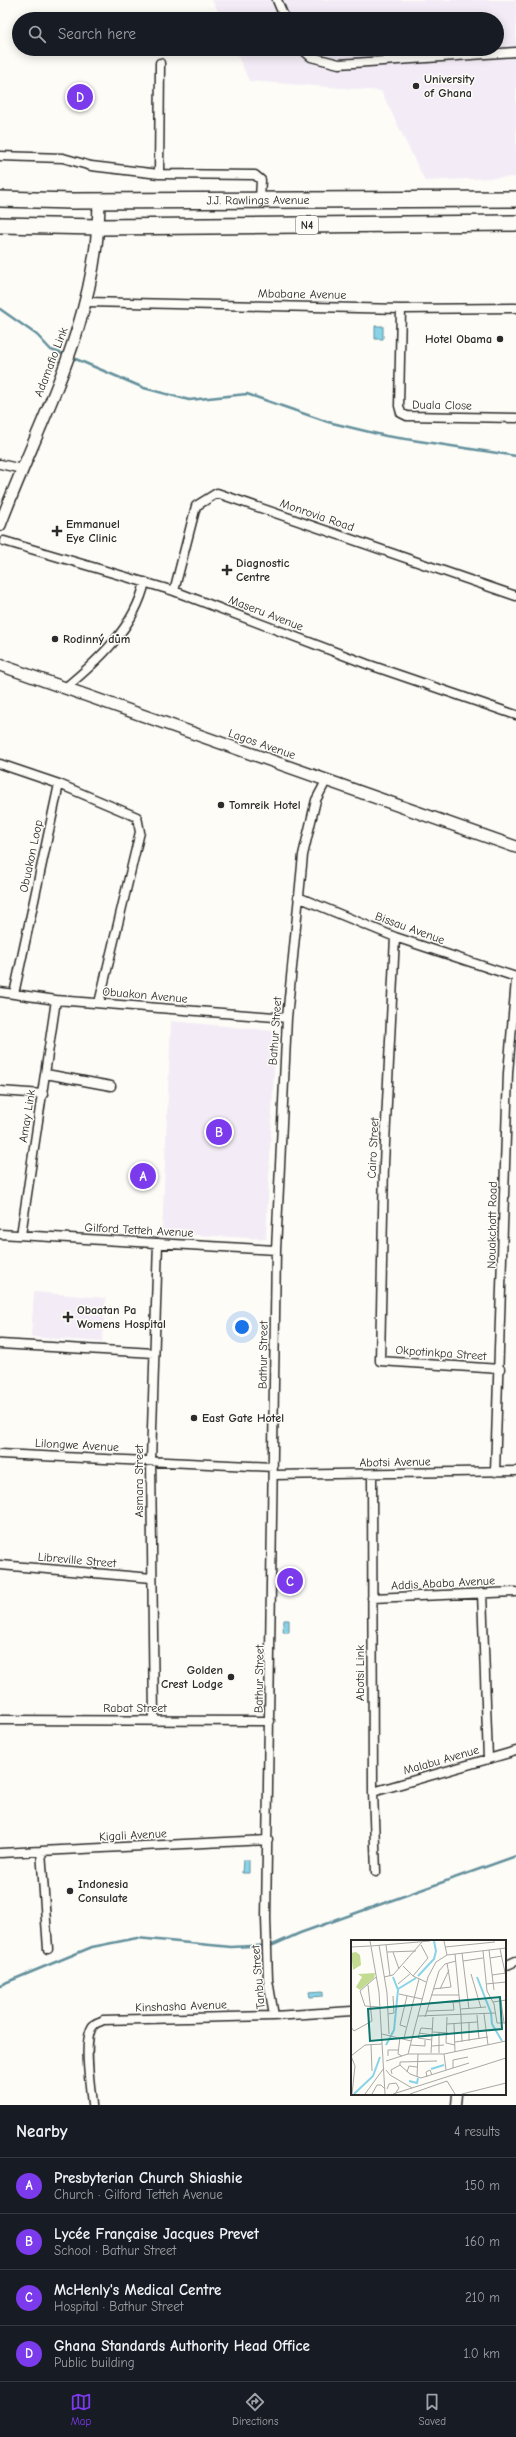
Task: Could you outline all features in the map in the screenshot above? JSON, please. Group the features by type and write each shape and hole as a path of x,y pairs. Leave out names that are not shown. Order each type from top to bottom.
{"highway":[{"name":"J.J. Rawlings Avenue","path":"0,199 99,201 260,199 516,199"},
{"name":"N4","path":"0,225 99,227 516,223"}],"street":[{"path":"277,0 282,12"},
{"path":"504,53 516,52"},
{"path":"310,56 339,64 457,56"},
{"path":"158,174 160,63"},
{"path":"0,156 63,158 91,166 158,174 255,175 261,180 260,199"},
{"name":"Adamafio Link","path":"0,525 64,367 71,354 87,302 94,268 99,227 99,201"},
{"name":"Mbabane Avenue","path":"87,302 401,309 516,308"},
{"name":"Duala Close","path":"401,309 399,406 401,413 407,416 516,418"},
{"path":"0,464 22,469"},
{"name":"Monrovia Road","path":"174,591 196,506 217,493 516,596"},
{"name":"Maseru Avenue","path":"4,541 174,591 367,664 516,715"},
{"path":"66,688 116,640 132,616 145,582"},
{"name":"Lagos Avenue","path":"0,665 516,847"},
{"path":"0,764 59,784 137,816 140,823 140,832 99,1003"},
{"name":"Bathur Street","path":"266,1935 274,1471 276,1250 287,1018 303,855 315,807 326,780"},
{"name":"Obuakon Loop","path":"14,994 59,784"},
{"name":"Bissau Avenue","path":"298,897 395,937 516,979"},
{"name":"Cairo Street","path":"380,1361 384,1164 395,937"},
{"name":"Nouakchott Road","path":"495,1472 500,1369 508,1073 516,979"},
{"name":"Obuakon Avenue","path":"0,992 56,1000 287,1018"},
{"name":"Amay Link","path":"20,1235 46,1074 56,1000"},
{"path":"46,1074 111,1086"},
{"path":"0,1091 42,1094"},
{"name":"Gilford Tetteh Avenue","path":"0,1234 276,1250"},
{"name":"Asmara Street","path":"154,1720 151,1460 158,1243"},
{"path":"0,1344 154,1353"},
{"name":"Okpotinkpa Street","path":"380,1361 500,1369"},
{"name":"Lilongwe Avenue","path":"0,1454 151,1460 274,1471"},
{"name":"Abotsi Avenue","path":"274,1471 372,1474 516,1471"},
{"name":"Abotsi Link","path":"372,1474 373,1792 376,1872"},
{"name":"Libreville Street","path":"0,1565 152,1578"},
{"name":"Addis Ababa Avenue","path":"372,1598 516,1592"},
{"path":"482,1593 488,1759"},
{"name":"Rabat Street","path":"0,1720 270,1721"},
{"name":"Malabu Avenue","path":"373,1792 516,1750"},
{"name":"Kigali Avenue","path":"0,1853 268,1840"},
{"path":"41,1851 48,1949"},
{"name":"Tanbu Street","path":"266,1935 268,1980 274,2016"},
{"path":"506,1966 516,1961"},
{"name":"Kinshasha Avenue","path":"92,2105 87,2045 89,2032 94,2024 104,2020 274,2016 351,2011"},
{"path":"456,2105 457,2095"}],"shaded area":[{"name":"University of Ghana","path":"212,0 516,0 516,177 425,181 381,91 249,81 238,56 504,56 504,12 218,12"},
{"path":"171,1021 276,1031 266,1239 162,1233"},
{"name":"Obaatan Pa Womens Hospital","path":"34,1292 106,1298 102,1342 31,1337"}],"water":[{"path":"375,326 383,326 383,339 375,339"},
{"path":"284,1620 289,1620 289,1632 283,1632"},
{"path":"243,1860 249,1860 249,1873 242,1873"},
{"path":"323,1991 323,1996 310,1997 309,1992"}],"waterway":[{"path":"0,309 37,335 51,350 66,355"},
{"path":"71,357 144,388 189,400 247,394 328,422 386,436 516,456"},
{"path":"0,1985 92,1947 137,1938 231,1947 273,1945 300,1933 516,1856"}],"place":[{"name":"University of Ghana","path":"416,86"},
{"name":"Ghana Standards Authority Head Office","path":"80,97"},
{"name":"Hotel Obama","path":"500,339"},
{"name":"Emmanuel Eye Clinic","path":"57,531"},
{"name":"Diagnostic Centre","path":"227,570"},
{"name":"Rodinný dům","path":"55,639"},
{"name":"Tomreik Hotel","path":"221,805"},
{"name":"Lycée Française Jacques Prevet","path":"219,1132"},
{"name":"Presbyterian Church Shiashie","path":"143,1176"},
{"name":"Obaatan Pa Womens Hospital","path":"68,1317"},
{"name":"East Gate Hotel","path":"194,1418"},
{"name":"McHenly's Medical Centre","path":"290,1581"},
{"name":"Golden Crest Lodge","path":"231,1677"},
{"name":"Indonesia Consulate","path":"70,1891"}]}
